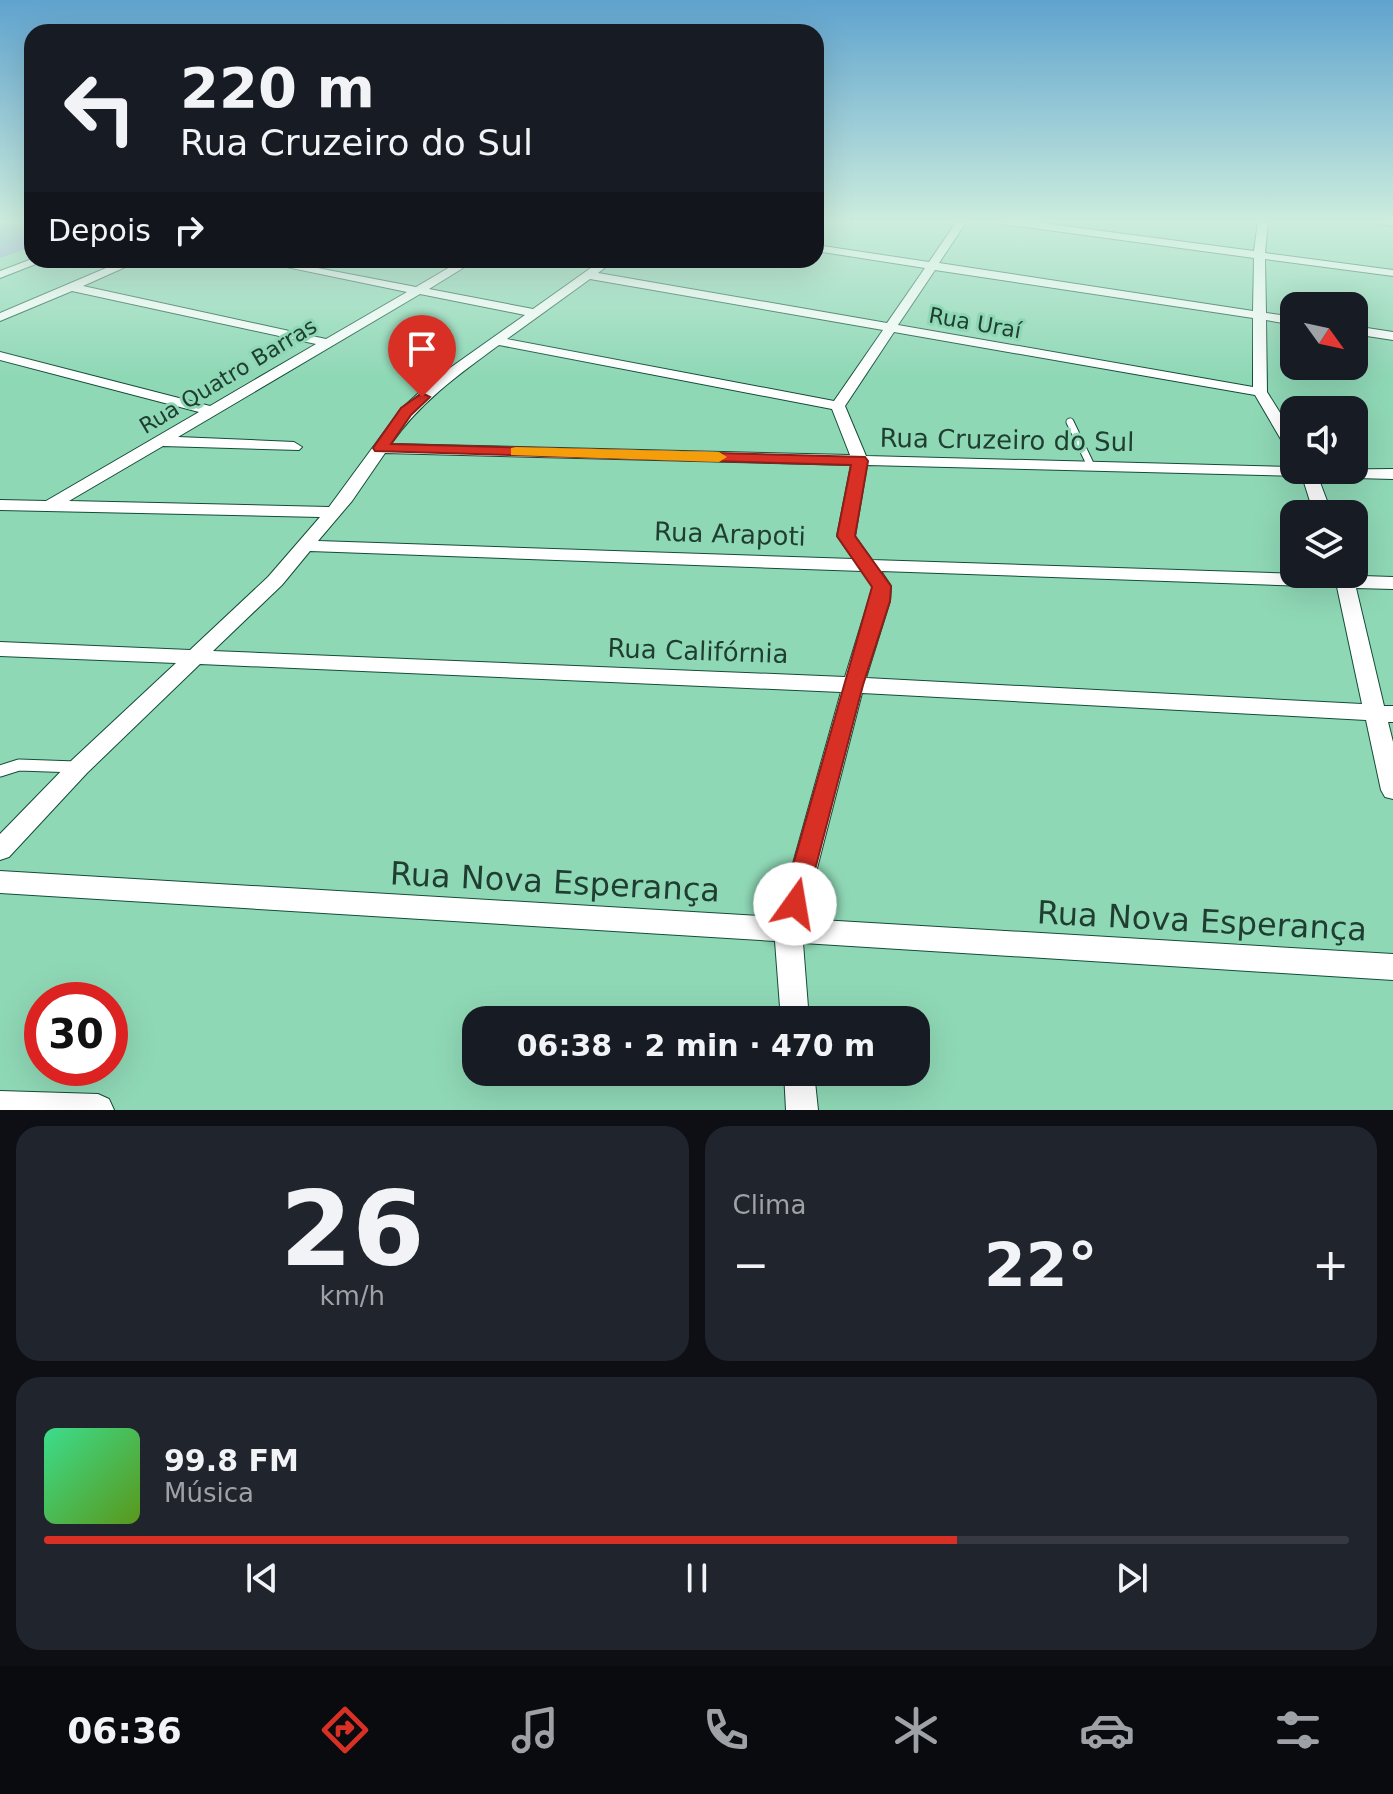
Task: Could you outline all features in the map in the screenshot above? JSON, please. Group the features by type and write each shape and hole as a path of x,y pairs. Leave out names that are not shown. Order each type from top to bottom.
{"street":[{"path":"0,317 105,273"},
{"path":"326,273 536,313"},
{"name":"Rua Quatro Barras","path":"49,506 447,273"},
{"path":"0,850 79,767 275,581 334,512 406,412 438,383 591,273"},
{"path":"838,406 927,273"},
{"path":"970,273 1280,319"},
{"path":"1259,273 1260,392 1280,425"},
{"name":"Rua Uraí","path":"588,275 1260,392"},
{"path":"71,287 327,343"},
{"path":"1368,332 1393,336"},
{"path":"497,341 838,406"},
{"path":"0,356 213,411"},
{"path":"794,1006 788,930 882,586 869,565 853,550 846,536 860,461 838,406"},
{"path":"161,441 294,447"},
{"name":"Rua Cruzeiro do Sul","path":"381,448 1280,470"},
{"name":"Rua Cruzeiro do Sul","path":"1368,473 1393,474"},
{"path":"0,505 334,512"},
{"name":"Rua Arapoti","path":"305,546 1280,576"},
{"name":"Rua Arapoti","path":"1368,580 1393,583"},
{"path":"1347,588 1383,713 1393,790"},
{"name":"Rua Califórnia","path":"0,649 191,660 853,685 1383,713"},
{"name":"Rua Nova Esperança","path":"0,882 1393,967"},
{"path":"800,1086 802,1110"},
{"path":"0,1106 98,1110"}],"lane":[{"path":"1070,422 1091,466"},
{"path":"0,771 19,765 79,767"}],"slow traffic":[{"path":"516,452 719,457"}],"route":[{"path":"422,397 406,412 381,448 860,461 846,536 853,550 869,565 882,586 880,601 813,826 795,904"}]}
